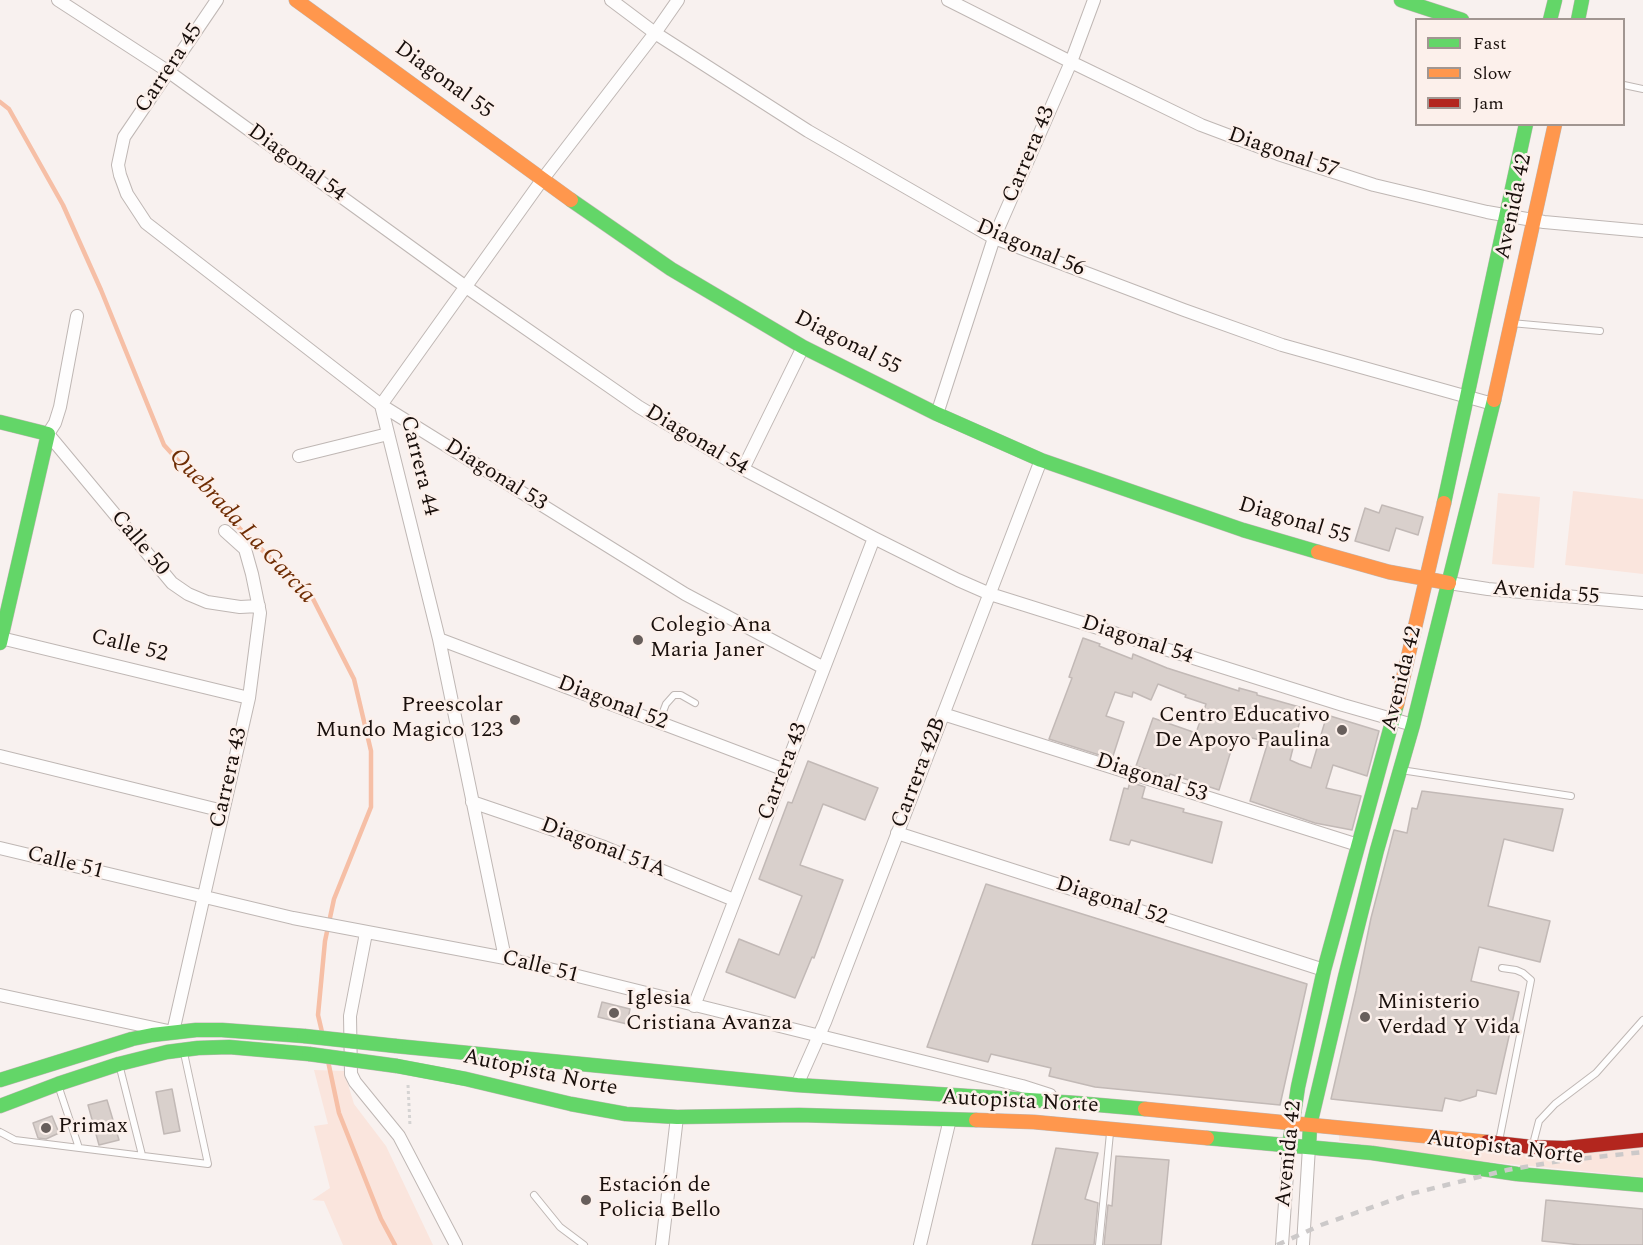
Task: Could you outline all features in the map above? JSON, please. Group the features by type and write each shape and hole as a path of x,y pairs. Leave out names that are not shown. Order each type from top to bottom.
{"street":[{"name":"Diagonal 54","path":"58,0 169,72 466,287 639,407 743,470 874,538 990,594 1413,725"},
{"name":"Carrera 45","path":"124,137 217,0"},
{"name":"Diagonal 55","path":"296,0 542,180 671,269 803,347 937,414 1041,460 1243,530 1389,572 1449,583"},
{"name":"Diagonal 56","path":"611,0 656,33 808,131 994,238 1282,345 1493,404"},
{"name":"Carrera 44","path":"505,958 439,639 381,405 542,180 656,33 678,0"},
{"name":"Diagonal 57","path":"948,0 1201,125 1278,154 1374,185 1506,216 1534,221 1643,231"},
{"name":"Carrera 43","path":"937,414 994,238 1071,62 1094,0"},
{"path":"1401,0 1456,18"},
{"path":"1550,18 1555,0"},
{"path":"1578,18 1582,0"},
{"name":"Avenida 42","path":"1282,1245 1289,1146 1298,1087 1324,970 1393,719 1427,580 1526,126"},
{"name":"Avenida 42","path":"1303,1245 1310,1125 1377,850 1413,725 1493,404 1554,126"},
{"name":"Diagonal 53","path":"124,137 118,165 120,175 127,194 147,223 381,405 685,594 824,668"},
{"path":"0,640 48,434 56,423 77,316"},
{"path":"743,470 803,347"},
{"path":"0,422 48,434"},
{"name":"Calle 50","path":"48,434 172,583 188,594 207,602 240,607 258,606"},
{"path":"299,456 388,434"},
{"name":"Carrera 42B","path":"798,1085 819,1036 1041,460"},
{"name":"Carrera 43","path":"173,1032 249,698 260,613 245,549 225,531"},
{"name":"Carrera 43","path":"694,1006 874,538"},
{"name":"Avenida 55","path":"1449,583 1488,589 1643,603"},
{"name":"Diagonal 52","path":"439,639 785,770"},
{"name":"Calle 52","path":"0,640 249,698"},
{"name":"Diagonal 53","path":"943,714 1358,845"},
{"path":"0,756 223,811"},
{"name":"Diagonal 51A","path":"472,802 604,848 734,900"},
{"name":"Diagonal 52","path":"897,833 1324,970"},
{"name":"Calle 51","path":"0,848 293,918 505,958 1022,1086 1076,1103"},
{"path":"366,933 350,1016 351,1074 399,1136 456,1245"},
{"path":"0,995 173,1032"},
{"name":"Autopista Norte","path":"0,1080 132,1039 196,1030 238,1030 798,1085 1076,1103 1532,1147 1565,1148 1643,1140"},
{"name":"Autopista Norte","path":"0,1106 119,1064 183,1049 229,1047 309,1054 397,1066 626,1114 677,1118 799,1115 1034,1122 1398,1156 1517,1174 1643,1185"},
{"path":"662,1245 677,1118"},
{"path":"920,1245 950,1119"}],"lane":[{"path":"1625,85 1643,89"},
{"path":"1511,323 1600,331"},
{"path":"659,722 666,704 674,695 681,695 695,704"},
{"path":"1400,770 1571,796"},
{"path":"1498,1143 1531,980 1516,970 1502,968"},
{"path":"1532,1147 1539,1120 1555,1104 1596,1073 1643,1020"},
{"path":"0,1132 15,1140 208,1164 183,1049"},
{"path":"119,1064 142,1155"},
{"path":"58,1084 79,1148"},
{"path":"1099,1245 1111,1129"},
{"path":"534,1195 560,1227 584,1245"}],"path":[{"path":"408,1085 410,1128"}],"shaded area":[{"path":"1573,491 1643,499 1643,574 1565,565"},
{"path":"1498,493 1540,497 1534,568 1492,564"},
{"path":"314,1070 344,1071 354,1104 386,1146 433,1245 343,1245 324,1201 312,1200 330,1188 314,1126 328,1124"},
{"path":"1339,1133 1643,1146 1643,1177 1469,1160 1339,1141"}],"building":[{"path":"1382,505 1423,517 1418,535 1396,528 1389,551 1355,541 1365,508 1379,513"},
{"path":"1083,638 1132,659 1133,654 1167,668 1239,691 1239,688 1303,708 1290,760 1311,768 1327,715 1379,731 1367,776 1333,765 1326,788 1361,796 1352,830 1315,823 1250,801 1268,742 1236,734 1219,790 1136,766 1153,718 1196,733 1206,704 1158,684 1151,700 1133,692 1132,697 1115,692 1106,716 1124,722 1112,759 1049,739 1072,678 1069,677"},
{"path":"808,761 878,788 865,820 823,804 800,865 843,880 814,958 812,957 795,998 726,972 739,939 779,955 802,896 759,879 788,802 792,803"},
{"path":"1130,782 1145,787 1142,798 1222,822 1212,863 1131,840 1129,845 1110,840 1124,788 1128,789"},
{"path":"1422,791 1563,809 1553,851 1504,839 1488,906 1550,921 1540,962 1479,947 1471,981 1519,992 1496,1094 1477,1090 1476,1096 1460,1101 1445,1098 1442,1111 1331,1099 1371,918 1394,830 1407,833 1412,808 1417,809"},
{"path":"986,884 1307,984 1280,1105 1095,1087 1049,1076 1051,1068 991,1054 988,1062 927,1047"},
{"name":"Iglesia Cristiana Avanza","path":"602,1002 630,1009 627,1024 598,1017"},
{"path":"172,1089 180,1131 164,1134 156,1092"},
{"path":"107,1100 119,1140 99,1145 88,1105"},
{"name":"Primax","path":"52,1116 59,1133 46,1139 38,1138 33,1123"},
{"path":"1056,1148 1098,1153 1085,1199 1098,1203 1094,1245 1032,1245"},
{"path":"1116,1156 1169,1160 1161,1245 1104,1245 1108,1205 1112,1206"},
{"path":"1546,1200 1643,1209 1643,1245 1581,1245 1542,1241"}],"waterway":[{"name":"Quebrada La García","path":"0,102 9,109 63,205 101,290 164,445 242,531 312,597 354,679 371,751 371,807 334,899 325,941 318,1015 322,1032"},
{"name":"Quebrada La García","path":"328,1061 339,1113 381,1219 395,1245"}],"railway":[{"path":"1277,1245 1321,1225 1410,1194 1507,1170 1560,1161 1643,1152"}],"traffic: fast":[{"path":"1401,0 1456,18"},
{"path":"1550,18 1555,0"},
{"path":"1578,18 1582,0"},
{"path":"1444,503 1526,126"},
{"path":"571,200 671,269 803,347 937,414 1041,460 1243,530 1318,552"},
{"path":"1309,1147 1310,1125 1345,977 1377,850 1413,725 1494,400"},
{"path":"0,422 48,434 0,643"},
{"path":"1289,1146 1298,1087 1324,970 1397,704"},
{"path":"0,1080 132,1039 152,1035 196,1030 222,1030 304,1036"},
{"path":"304,1036 396,1046"},
{"path":"396,1046 797,1085 1145,1109"},
{"path":"0,1106 119,1064 167,1052 229,1047 309,1054"},
{"path":"309,1054 397,1066"},
{"path":"397,1066 626,1114 677,1117 799,1115 976,1120"},
{"path":"1207,1138 1372,1153 1517,1174 1643,1185"}],"traffic: slow":[{"path":"296,0 571,200"},
{"path":"1494,400 1555,126"},
{"path":"1397,704 1444,503"},
{"path":"1318,552 1389,572 1449,583"},
{"path":"1145,1109 1487,1142"},
{"path":"976,1120 1034,1122 1207,1138"}],"traffic: jam":[{"path":"1487,1142 1565,1148 1643,1140"}],"place":[{"name":"Colegio Ana Maria Janer","path":"638,640"},
{"name":"Preescolar Mundo Magico 123","path":"515,720"},
{"name":"Centro Educativo De Apoyo Paulina","path":"1342,730"},
{"name":"Iglesia Cristiana Avanza","path":"614,1013"},
{"name":"Ministerio Verdad Y Vida","path":"1365,1017"},
{"name":"Primax","path":"46,1128"},
{"name":"Estación de Policia Bello","path":"586,1200"}]}
